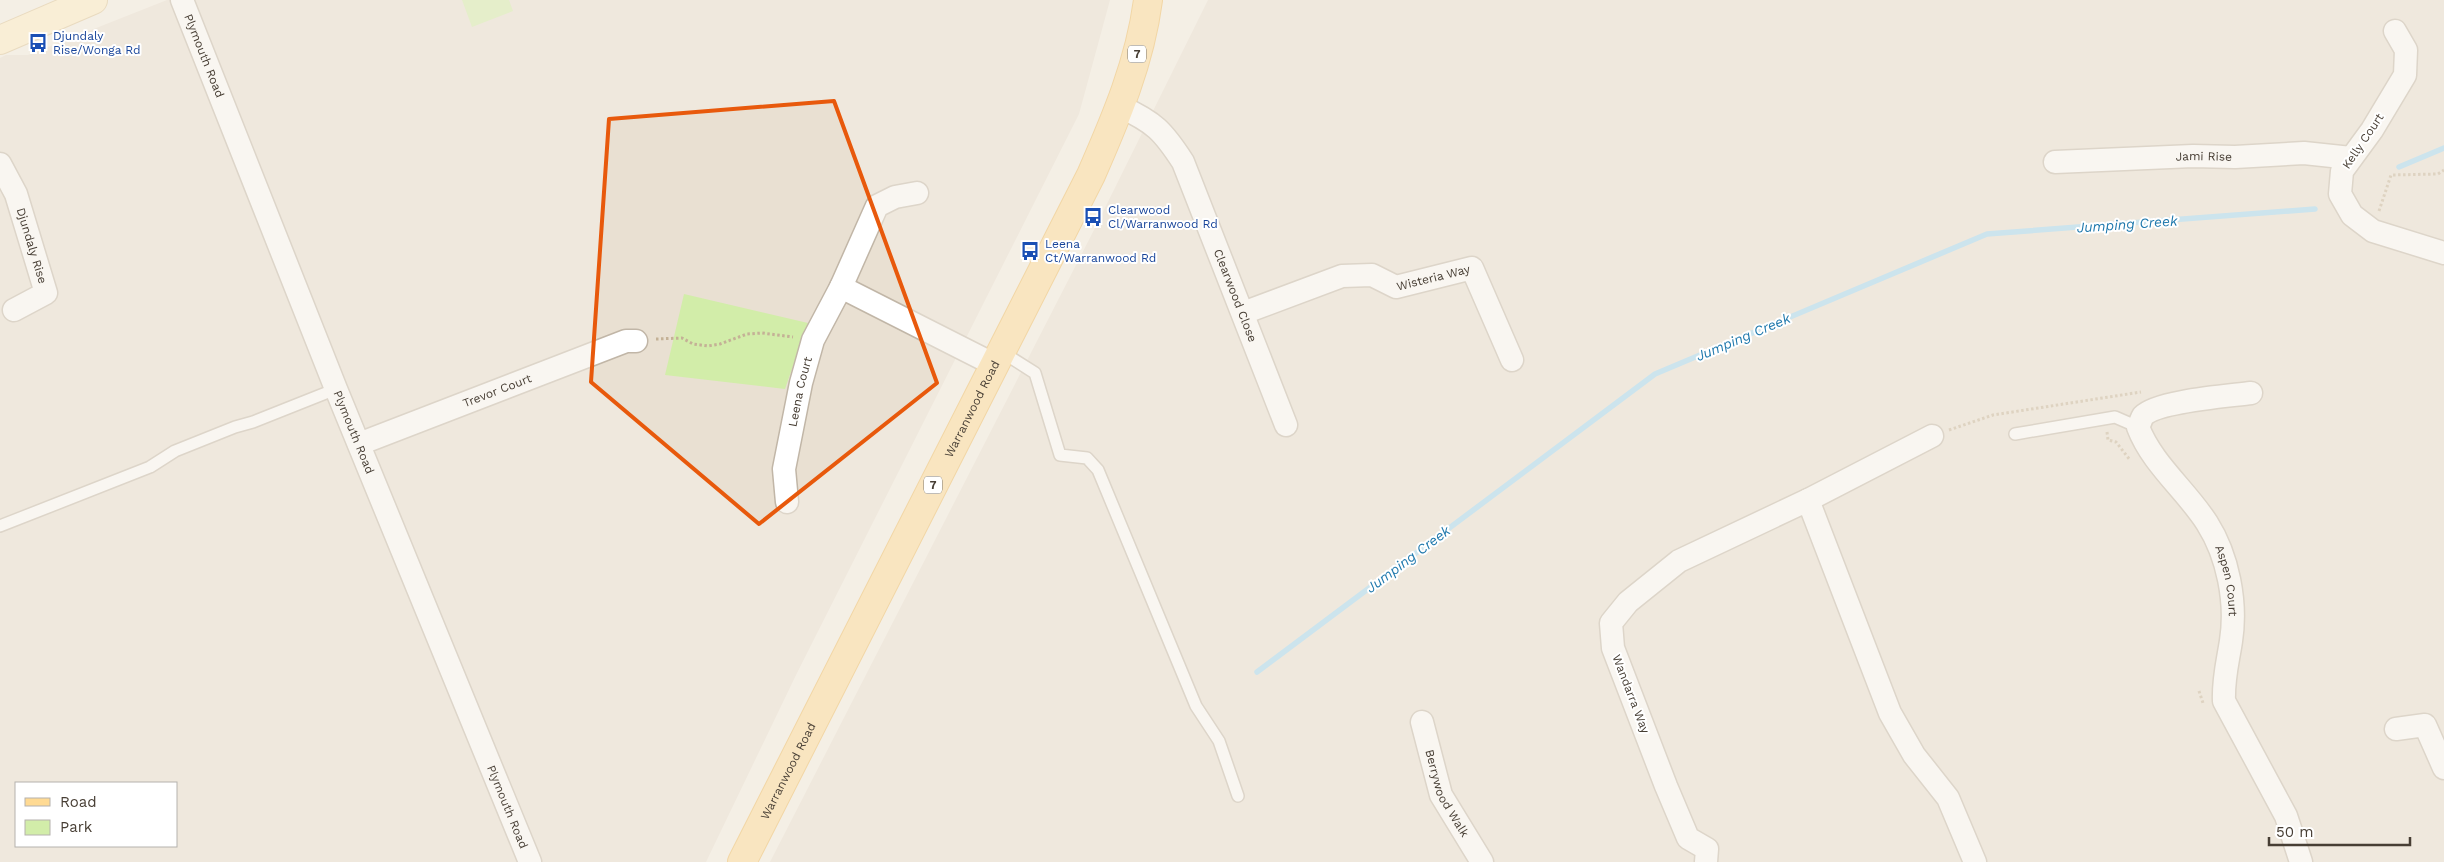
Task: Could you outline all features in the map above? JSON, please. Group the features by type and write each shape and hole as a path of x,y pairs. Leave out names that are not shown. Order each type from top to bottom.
{"main road":[{"path":"0,40 93,0"},
{"name":"Warranwood Road","path":"742,862 1091,175 1120,107 1136,60 1148,0"}],"street":[{"name":"Plymouth Road","path":"182,0 336,389 530,862"},
{"name":"Kelly Court","path":"2395,31 2406,50 2405,75 2372,130 2342,171 2340,194 2352,215 2373,231 2444,253"},
{"name":"Clearwood Close","path":"1120,107 1149,120 1168,138 1183,162 1286,425"},
{"name":"Jami Rise","path":"2055,162 2193,156 2235,157 2304,152 2351,158"},
{"name":"Djundaly Rise","path":"0,164 16,194 46,293 14,310"},
{"name":"Leena Court","path":"787,502 784,469 801,383 813,340 840,287 877,206 895,197 917,193"},
{"name":"Wisteria Way","path":"1243,314 1342,276 1372,274 1396,287 1472,268 1512,360"},
{"path":"840,287 998,358"},
{"name":"Trevor Court","path":"359,444 626,341 636,341"},
{"path":"2138,427 2144,416 2157,409 2198,399 2251,393"},
{"name":"Aspen Court","path":"2138,427 2142,438 2156,458 2207,524 2222,556 2233,598 2232,639 2223,680 2224,701 2286,816 2301,862"},
{"name":"Wandarra Way","path":"1706,862 1707,849 1688,838 1666,786 1613,648 1611,623 1628,602 1678,561 1808,500 1932,436"},
{"path":"1808,500 1890,713 1914,756 1948,798 1975,862"},
{"name":"Berrywood Walk","path":"1422,722 1441,795 1482,862"},
{"path":"2396,729 2425,724 2444,768"}],"lane":[{"path":"998,358 1036,373 1060,454 1088,458 1098,470 1196,706 1219,742 1238,796"},
{"path":"0,526 150,467 175,451 235,426 253,422 336,389"},
{"path":"2015,434 2115,417 2138,427"}],"path":[{"path":"2373,231 2391,175 2438,174 2444,170"},
{"path":"636,341 682,338 693,344 708,346 747,334 762,333 813,340"},
{"path":"1932,436 1993,415 2145,391"}],"highlighted area":[{"path":"834,101 937,383 759,524 591,382 609,119"}],"shaded area":[{"path":"167,0 1110,0 1079,114 796,675 706,862 0,862 0,58 6,55 28,55"},
{"path":"1208,0 2444,0 2444,862 770,862 1095,228"}],"green space":[{"path":"462,0 509,0 513,11 472,27"},
{"path":"684,294 808,323 785,389 665,375"}],"waterway":[{"name":"Jumping Creek","path":"2399,167 2444,148"},
{"name":"Jumping Creek","path":"1257,672 1655,374 1987,234 2315,209"}],"place":[{"name":"Djundaly Rise/Wonga Rd","path":"38,43"},
{"name":"Clearwood Cl/Warranwood Rd","path":"1093,217"},
{"name":"Leena Ct/Warranwood Rd","path":"1030,251"}]}
